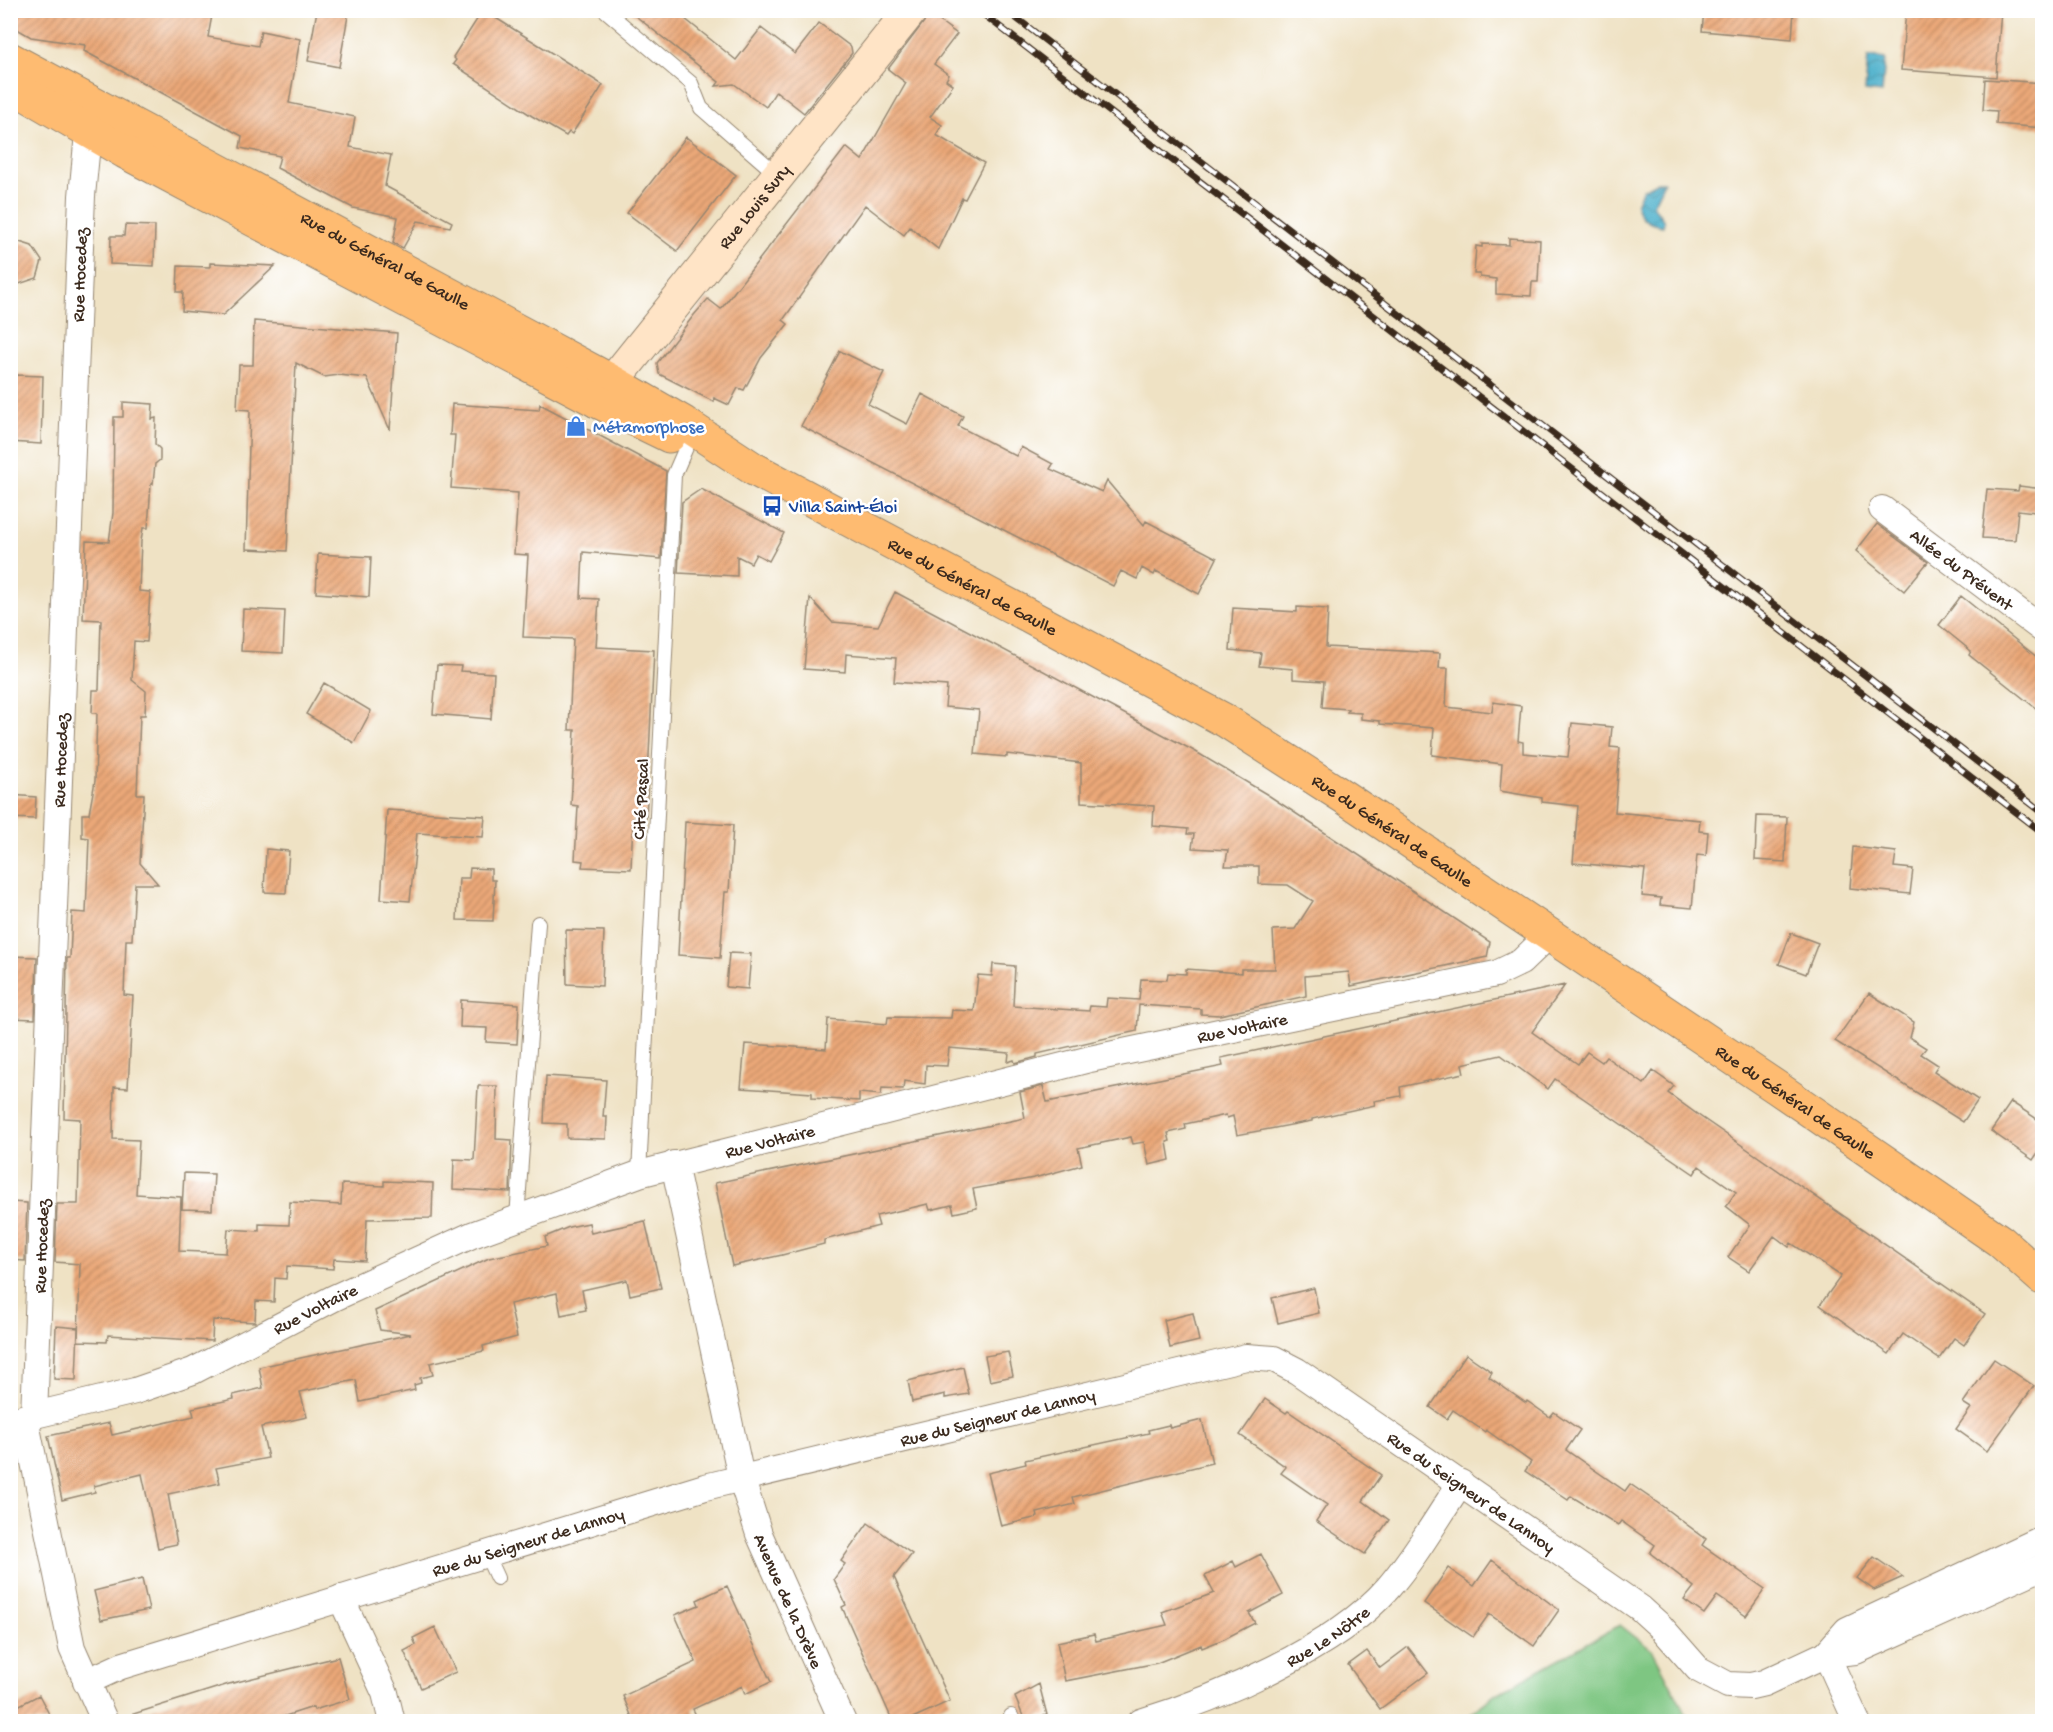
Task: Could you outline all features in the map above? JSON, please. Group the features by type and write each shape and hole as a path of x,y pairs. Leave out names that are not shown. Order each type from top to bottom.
{"main road":[{"name":"Rue Louis Sury","path":"605,392 911,10"},
{"name":"Rue du Général de Gaulle","path":"10,59 98,122"},
{"name":"Rue du Général de Gaulle","path":"10,85 98,122 1226,721 1354,803 2000,1241 2043,1278"},
{"name":"Rue du Général de Gaulle","path":"2000,1241 2043,1263"}],"street":[{"name":"Rue Hocedez","path":"86,1682 68,1631 23,1418 84,159 98,122"},
{"name":"Allée du Prévent","path":"1882,509 2043,630"},
{"name":"Rue Voltaire","path":"23,1418 135,1391 193,1371 334,1298 472,1235 639,1174 1090,1059 1496,974 1521,962 1549,935"},
{"name":"Avenue de la Drève","path":"674,1164 741,1477 759,1534 843,1722"},
{"name":"Rue du Seigneur de Lannoy","path":"86,1682 121,1666 741,1477 1246,1357 1274,1359 1297,1371 1461,1483 1640,1608 1661,1627 1698,1669 1720,1682 1739,1687 1764,1683 1826,1654"},
{"name":"Rue Le Nôtre","path":"1141,1722 1200,1702 1242,1683 1296,1656 1353,1618 1388,1589 1461,1483"},
{"path":"1826,1654 1847,1630 2043,1539"},
{"path":"1826,1654 1856,1651 2043,1567"},
{"path":"341,1598 385,1693 392,1722"},
{"path":"1826,1654 1857,1722"},
{"path":"86,1682 105,1722"}],"lane":[{"path":"605,10 691,83 701,108 779,176"},
{"name":"Cité Pascal","path":"639,1174 674,475 691,437"},
{"path":"517,1218 538,923"},
{"path":"486,1554 497,1578"}],"green space":[{"path":"1620,1625 1653,1651 1690,1721 1461,1721 1496,1694"}],"water":[{"path":"1868,57 1885,59 1882,93 1865,91"},
{"path":"1656,182 1664,182 1653,205 1664,221 1663,226 1645,220 1636,204 1643,189"}],"building":[{"path":"10,10 213,10 208,37 258,46 261,31 300,39 289,103 355,117 350,147 391,155 385,186 452,222 450,227 418,221 403,248 393,243 398,217 353,208 277,168 280,156 240,148 242,136 84,51 85,45 31,37 10,25"},
{"path":"317,10 349,10 339,67 308,61"},
{"path":"483,10 603,85 572,134 569,132 566,136 532,116 453,64 456,60 453,57"},
{"path":"628,10 674,10 736,60 761,28 795,54 819,23 851,47 852,53 804,113 776,91 766,107 734,84 716,86 719,82"},
{"path":"1704,10 1794,10 1792,39 1702,31"},
{"path":"1906,10 2001,10 1996,77 1901,70"},
{"path":"930,14 957,34 934,64 949,75 946,80 953,85 930,117 942,125 936,135 984,163 965,199 962,198 938,249 910,227 904,235 865,205 783,320 788,324 761,358 744,390 738,388 729,405 714,398 714,402 659,374 657,363 694,315 708,299 721,309 846,147 862,160 906,83 888,69"},
{"path":"1985,79 2043,83 2043,128 1996,124 1997,111 1983,110"},
{"path":"686,137 736,175 677,251 627,213"},
{"path":"125,225 155,226 154,266 110,264 111,236 124,236"},
{"path":"1509,238 1540,240 1538,282 1532,282 1531,296 1496,294 1496,279 1474,274 1476,246 1482,247 1482,244 1509,245"},
{"path":"10,239 32,246 42,261 37,278 10,287"},
{"path":"210,263 275,266 223,315 182,311 183,292 177,292 178,266 210,267"},
{"path":"254,321 397,333 390,430 367,378 339,375 324,377 296,363 287,551 246,549 250,410 237,409 239,365 253,365"},
{"path":"840,351 884,372 868,404 907,424 922,394 963,416 958,426 1016,456 1021,447 1053,464 1050,469 1102,492 1107,481 1144,525 1146,521 1217,558 1199,594 1156,571 1154,575 1142,568 1137,579 1121,571 1113,586 801,426"},
{"path":"15,375 43,376 41,444 10,442 10,396 15,396"},
{"path":"123,402 153,404 152,419 156,418 155,444 160,449 160,460 155,464 153,484 151,484 148,528 143,528 141,541 139,591 150,592 147,642 134,641 132,680 146,691 145,715 140,715 137,794 144,794 140,863 158,884 135,884 132,940 126,940 124,995 133,996 128,1088 114,1087 113,1139 139,1140 136,1194 181,1197 179,1251 226,1253 228,1229 259,1231 259,1224 289,1225 290,1202 341,1205 342,1184 384,1186 384,1181 433,1183 432,1218 367,1219 365,1261 334,1259 333,1269 287,1266 286,1279 275,1278 274,1302 256,1301 255,1322 213,1320 212,1341 108,1335 107,1342 78,1341 80,1264 55,1262 57,1204 78,1204 80,1119 64,1118 67,958 70,958 72,912 86,913 89,838 82,837 82,814 89,814 95,781 97,713 92,713 93,690 99,690 101,620 83,619 86,541 109,542 113,513 114,417 123,417"},
{"path":"452,404 539,410 540,404 666,471 661,559 583,552 581,598 599,599 596,647 654,650 646,819 633,818 631,869 582,867 583,861 575,860 578,806 571,805 575,730 569,730 573,639 523,637 528,555 514,554 518,493 451,488 455,435 450,435"},
{"path":"2019,486 2043,489 2043,513 2018,510 2015,540 1982,538 1987,489 2018,491"},
{"path":"701,489 784,533 769,561 756,554 751,563 737,556 737,576 678,573 682,502"},
{"path":"1877,524 1928,562 1904,591 1856,551"},
{"path":"318,554 371,557 369,597 316,593"},
{"path":"895,592 1196,752 1268,795 1490,942 1487,957 1351,986 1349,972 1305,976 1306,996 1220,1015 1201,1014 1201,1009 1139,1005 1137,1031 1037,1054 1037,1057 1015,1063 1014,1060 1008,1062 1009,1053 949,1048 947,1066 926,1065 925,1084 904,1081 903,1089 882,1088 881,1095 859,1093 859,1101 812,1098 812,1093 741,1088 745,1044 826,1049 828,1019 887,1024 888,1017 951,1018 952,1010 974,1011 978,975 992,976 993,964 1015,966 1013,1006 1089,1011 1090,1006 1106,1007 1107,998 1139,1000 1141,979 1167,980 1168,973 1186,974 1186,969 1241,973 1241,969 1275,969 1273,930 1295,929 1313,901 1288,885 1259,884 1259,866 1225,866 1228,850 1192,848 1194,834 1187,834 1188,829 1153,826 1154,806 1081,802 1081,763 1007,754 1007,757 975,754 979,710 945,707 947,686 894,682 896,658 846,654 845,672 804,669 810,598 832,622 878,626"},
{"path":"1961,596 2043,662 2043,714 1969,655 1971,651 1939,625"},
{"path":"1297,607 1328,609 1326,647 1440,653 1439,668 1448,668 1446,707 1492,712 1493,702 1521,706 1518,741 1523,742 1523,753 1568,757 1572,723 1612,727 1610,747 1620,748 1615,812 1700,820 1699,831 1708,832 1706,856 1697,855 1692,908 1660,905 1661,898 1642,896 1645,869 1573,863 1578,806 1542,802 1542,798 1500,791 1502,764 1432,755 1434,728 1380,724 1380,721 1361,719 1361,713 1347,712 1348,709 1322,707 1324,681 1293,679 1293,669 1259,666 1261,653 1230,650 1233,608 1297,612"},
{"path":"243,609 285,611 283,653 241,651"},
{"path":"437,665 461,666 460,671 494,673 491,719 433,714"},
{"path":"324,683 371,711 354,743 306,714"},
{"path":"10,795 36,797 35,819 10,818"},
{"path":"387,810 485,816 483,837 417,833 410,901 381,899"},
{"path":"1757,816 1787,817 1785,862 1755,860"},
{"path":"685,822 733,825 729,892 725,892 720,958 678,955"},
{"path":"1853,847 1896,852 1894,867 1913,869 1910,894 1850,888"},
{"path":"266,849 289,851 286,893 264,892"},
{"path":"470,868 491,869 491,880 495,880 493,921 457,920 459,878 469,878"},
{"path":"566,930 604,931 602,986 567,984"},
{"path":"1791,933 1818,943 1806,974 1779,964"},
{"path":"729,953 751,954 748,989 726,987"},
{"path":"10,956 37,957 35,1019 10,1018"},
{"path":"1565,985 1532,1032 1578,1064 1587,1052 1602,1062 1606,1057 1644,1084 1653,1071 1674,1086 1668,1093 1985,1314 1964,1345 1954,1338 1939,1359 1903,1334 1889,1354 1820,1305 1841,1276 1791,1243 1789,1247 1774,1236 1749,1271 1728,1257 1750,1225 1726,1206 1736,1192 1699,1166 1694,1174 1555,1079 1548,1089 1501,1055 1462,1064 1464,1073 1400,1087 1401,1096 1374,1101 1375,1105 1312,1119 1312,1121 1237,1135 1233,1116 1227,1118 1226,1115 1185,1124 1186,1129 1168,1133 1170,1160 1149,1165 1144,1142 1133,1144 1131,1137 1078,1148 1082,1165 1034,1178 973,1189 977,1208 954,1213 952,1205 930,1210 928,1204 876,1216 879,1226 824,1240 824,1244 732,1266 715,1183 1025,1118 1020,1092 1043,1086 1047,1102 1223,1066 1221,1058"},
{"path":"1869,993 1914,1022 1910,1038 1926,1048 1921,1054 1938,1065 1934,1071 1978,1100 1963,1122 1835,1041"},
{"path":"461,1000 519,1004 517,1044 486,1042 487,1028 460,1027"},
{"path":"546,1076 606,1080 603,1117 607,1117 606,1139 567,1138 567,1124 544,1123"},
{"path":"478,1086 497,1086 496,1139 512,1140 510,1192 453,1189 454,1159 474,1160"},
{"path":"2011,1102 2043,1123 2043,1145 2033,1160 1991,1131"},
{"path":"184,1173 214,1174 212,1210 182,1209"},
{"path":"10,1202 27,1203 25,1261 10,1260"},
{"path":"645,1221 661,1288 630,1295 627,1280 582,1290 586,1310 561,1315 557,1293 510,1304 517,1337 483,1346 484,1351 430,1363 433,1375 420,1378 421,1383 414,1385 415,1390 360,1402 356,1380 300,1392 307,1417 261,1427 268,1458 216,1468 220,1483 168,1494 177,1544 158,1548 142,1474 94,1486 95,1492 62,1500 48,1436 109,1423 112,1435 194,1416 192,1408 234,1399 233,1395 263,1388 259,1367 411,1334 380,1330 375,1311 489,1258 547,1246 545,1237 569,1227 589,1223 591,1233"},
{"path":"1314,1288 1319,1313 1278,1323 1272,1298"},
{"path":"1193,1313 1199,1341 1170,1348 1164,1320"},
{"path":"56,1326 78,1328 76,1380 54,1379"},
{"path":"1008,1352 1013,1376 990,1381 985,1356"},
{"path":"1466,1354 1492,1372 1489,1377 1526,1403 1527,1401 1550,1417 1554,1412 1580,1430 1566,1450 1625,1491 1630,1484 1662,1506 1706,1539 1702,1545 1765,1589 1746,1616 1717,1596 1704,1614 1684,1600 1694,1587 1650,1553 1655,1545 1621,1521 1618,1525 1571,1496 1568,1500 1525,1471 1531,1462 1486,1430 1485,1432 1453,1410 1447,1419 1430,1407"},
{"path":"1994,1359 2034,1386 1987,1451 1956,1429 1971,1408 1963,1403"},
{"path":"963,1367 969,1394 945,1398 945,1394 912,1402 908,1381"},
{"path":"1265,1399 1286,1413 1288,1411 1381,1475 1363,1501 1389,1520 1365,1554 1316,1521 1327,1505 1281,1473 1286,1467 1240,1435"},
{"path":"1202,1420 1212,1463 1073,1497 1075,1504 1037,1513 1038,1517 1001,1526 988,1473 1026,1464 1025,1460 1149,1433 1148,1430 1169,1425 1170,1428"},
{"path":"868,1523 912,1554 894,1577 950,1701 904,1722 893,1722 842,1607 846,1605 834,1579 845,1564 841,1561"},
{"path":"1261,1554 1283,1595 1249,1613 1255,1623 1202,1648 1201,1645 1157,1663 1065,1681 1057,1642 1094,1634 1096,1641 1167,1625 1162,1612 1214,1593 1205,1576 1233,1561 1236,1567"},
{"path":"1874,1557 1903,1577 1874,1590 1857,1578"},
{"path":"1492,1560 1559,1610 1534,1646 1489,1614 1473,1637 1424,1603 1448,1568 1474,1586"},
{"path":"142,1579 149,1610 101,1620 94,1591"},
{"path":"727,1586 771,1682 745,1694 742,1686 693,1709 699,1722 634,1722 623,1696 696,1662 675,1615 699,1605 697,1600"},
{"path":"435,1627 456,1672 421,1688 404,1651 416,1645 413,1638"},
{"path":"1408,1647 1428,1673 1380,1709 1348,1665 1367,1651 1380,1668"},
{"path":"338,1657 350,1699 314,1710 313,1707 267,1722 127,1722 127,1716 229,1684"},
{"path":"1039,1684 1047,1715 1025,1721 1015,1697"},
{"path":"39,1695 49,1714 46,1715 49,1722 10,1722 10,1710"}],"railway":[{"path":"978,10 2042,832"},
{"path":"1006,10 2042,812"}],"place":[{"name":"Métamorphose","path":"576,426"},
{"name":"Villa Saint-Éloi","path":"772,506"}]}
